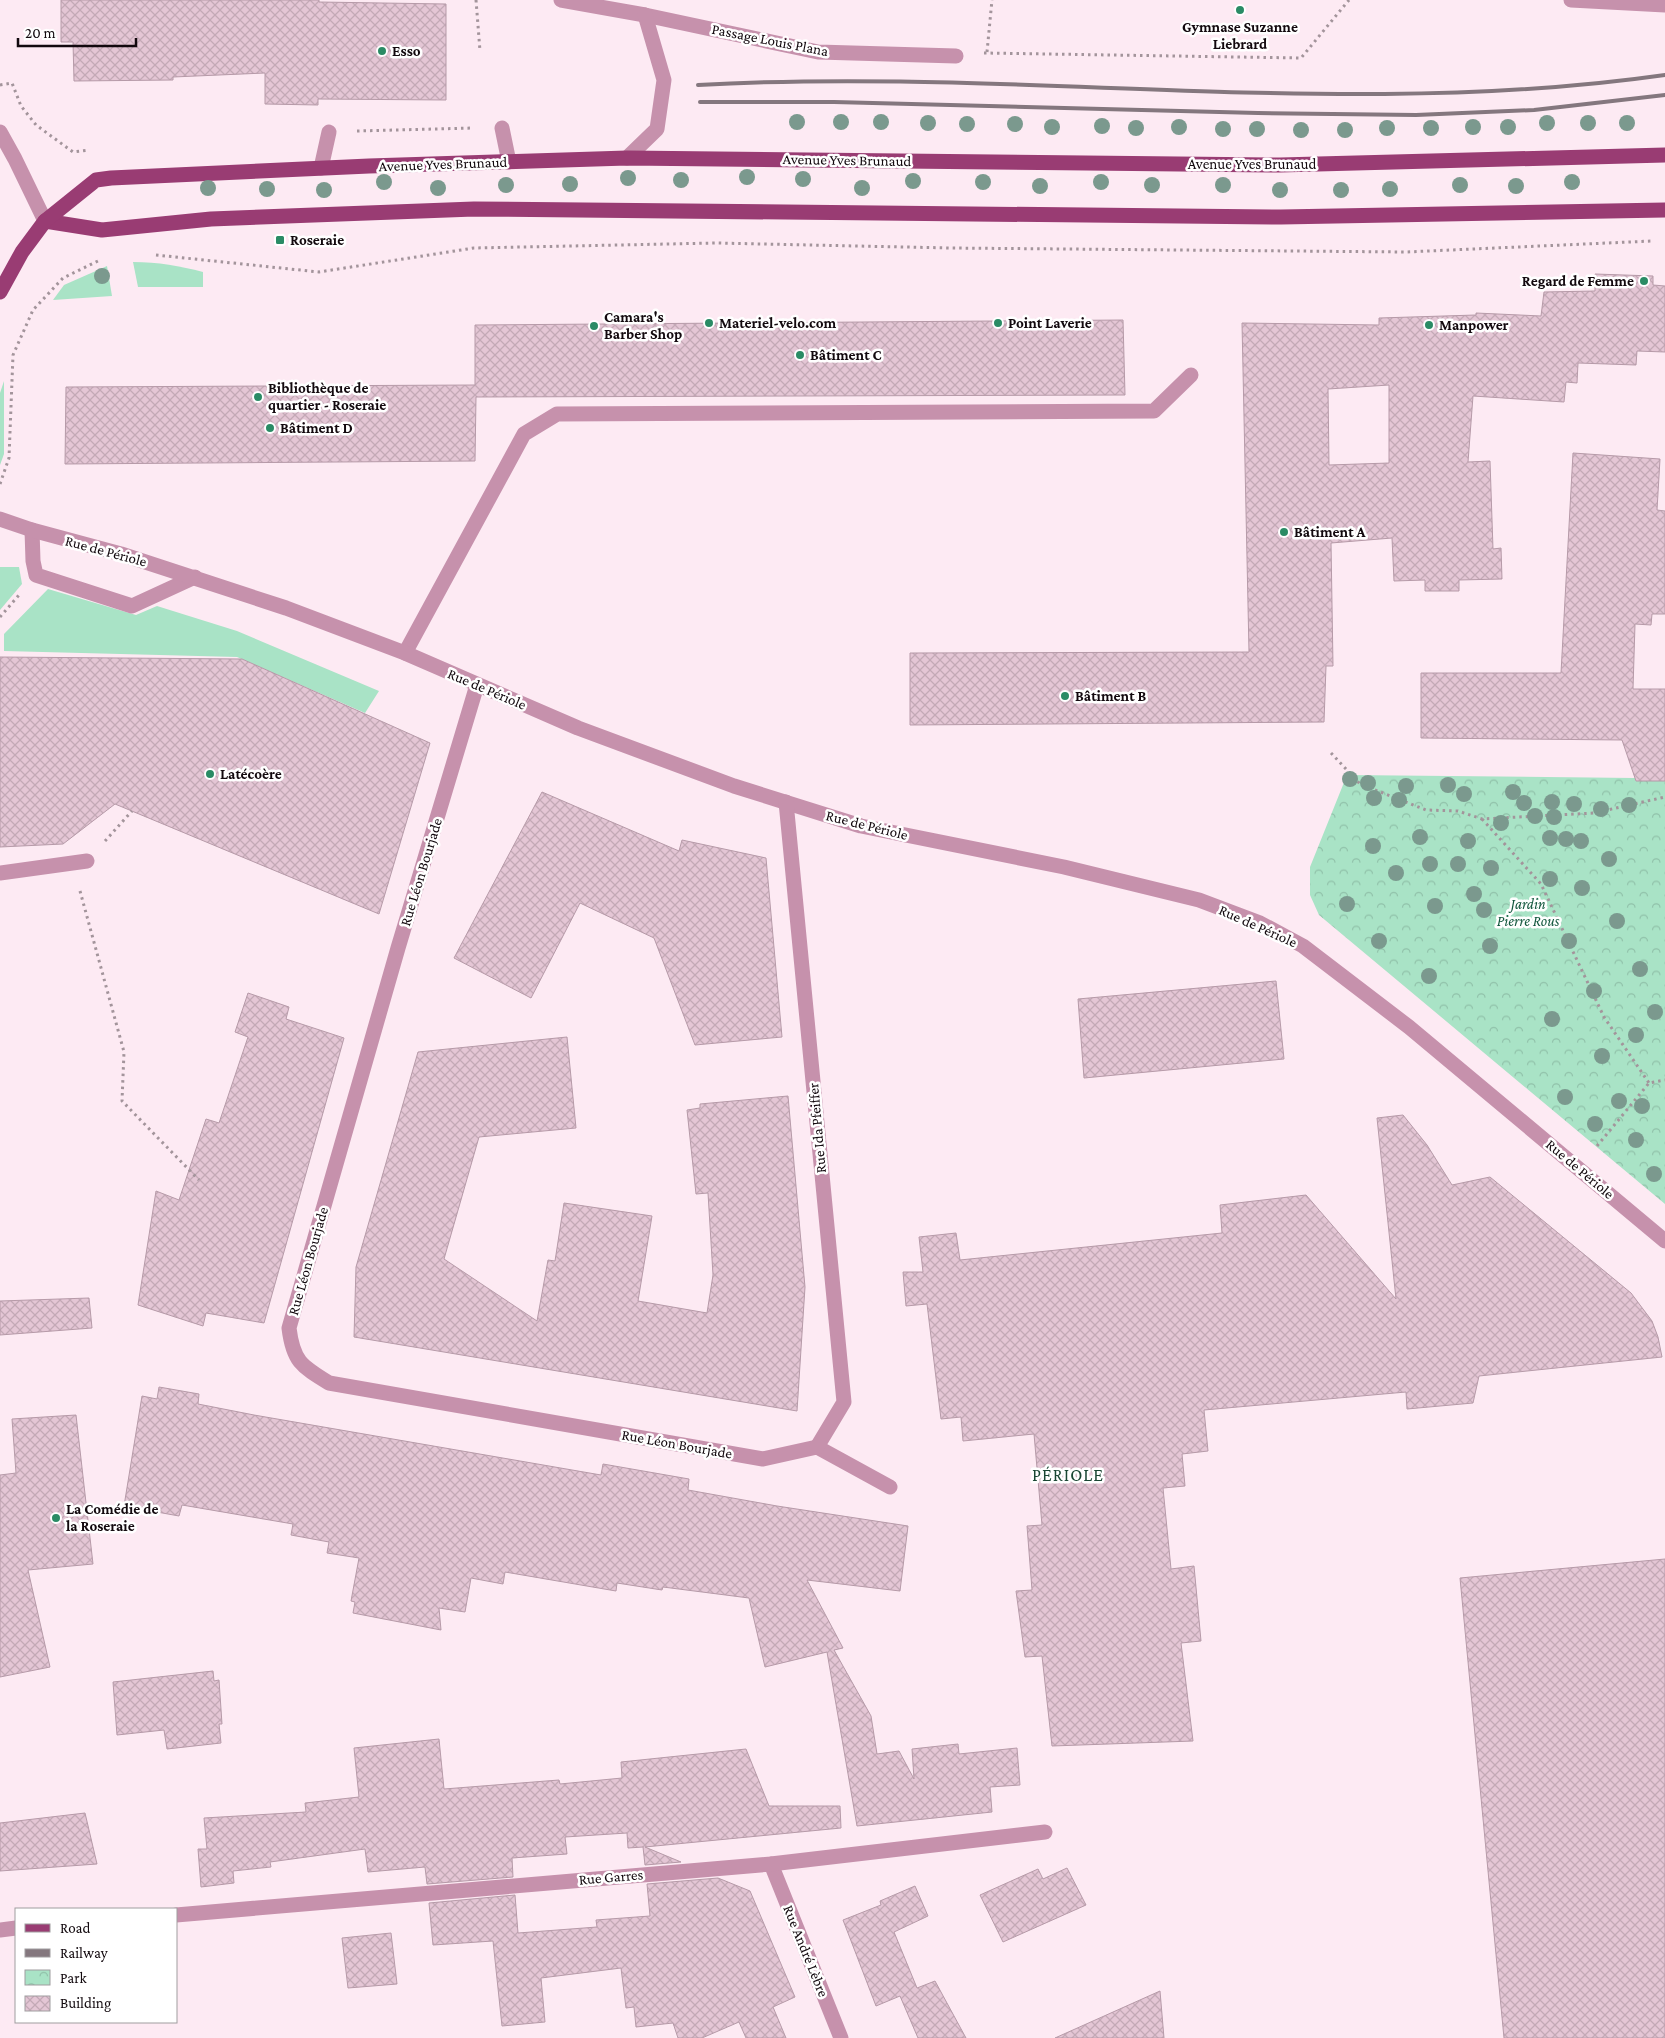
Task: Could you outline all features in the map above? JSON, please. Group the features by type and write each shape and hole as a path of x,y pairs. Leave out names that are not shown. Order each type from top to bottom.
{"main road":[{"name":"Avenue Yves Brunaud","path":"0,292 22,252 45,221 96,180 320,168 627,158 1280,165 1665,155"},
{"path":"45,221 102,230 212,219 474,209 1281,217 1665,210"}],"street":[{"name":"Passage Louis Plana","path":"561,0 645,14 818,52 956,56"},
{"path":"1571,0 1665,5"},
{"path":"627,158 657,129 664,80 645,14"},
{"path":"502,128 509,162"},
{"path":"0,132 45,221"},
{"path":"320,168 329,132"},
{"path":"404,654 524,434 557,414 1154,411 1191,375"},
{"name":"Rue de Périole","path":"0,519 195,577 286,608 404,654 578,728 734,786 861,826 1064,867 1199,900 1260,923 1302,946 1409,1027 1665,1241"},
{"path":"32,530 33,561 36,575 132,606 195,577"},
{"name":"Rue Léon Bourjade","path":"478,685 398,948 289,1328 292,1349 307,1370 329,1383 763,1459 817,1447"},
{"name":"Rue Ida Pfeiffer","path":"786,802 844,1402 817,1447"},
{"path":"0,872 87,861"},
{"path":"817,1447 890,1487"},
{"name":"Rue Garres","path":"178,1915 771,1864 1045,1832"},
{"name":"Rue André Lèbre","path":"771,1864 841,2038"},
{"path":"0,1930 15,1928"}],"path":[{"path":"476,0 480,51"},
{"path":"987,52 992,0"},
{"path":"956,56 987,52 1301,58 1349,0"},
{"path":"0,85 12,83 21,106 36,126"},
{"path":"148,256 319,272 474,248 503,247 716,243 951,248 1406,252 1655,241"},
{"path":"0,484 10,458 13,355 33,310 63,278 106,258"},
{"path":"1331,753 1360,784 1426,810 1458,811 1482,819 1594,813 1665,797"},
{"path":"132,811 87,861 79,894 124,1052 122,1101 199,1180"},
{"path":"1482,819 1541,884 1604,1016 1649,1083"},
{"path":"1579,1168 1649,1083 1665,1080"}],"green space":[{"path":"133,262 169,265 203,272 203,287 138,287"},
{"path":"107,266 112,296 53,300 64,285"},
{"path":"4,381 4,454 0,465 0,393"},
{"path":"0,567 19,567 22,584 0,610"},
{"path":"48,589 136,615 157,606 237,631 379,691 365,713 237,657 4,651 4,634"},
{"name":"Jardin Pierre Rous","path":"1347,775 1635,778 1636,781 1665,781 1665,1204 1319,915 1310,895 1310,867"}],"building":[{"path":"61,0 319,0 319,2 446,4 446,100 318,99 318,105 265,104 265,73 173,77 173,80 74,81 73,42 61,42"},
{"path":"1595,274 1653,276 1653,285 1665,286 1665,352 1637,351 1636,365 1578,363 1577,383 1566,382 1564,402 1473,396 1468,462 1490,461 1493,549 1501,548 1502,579 1459,580 1459,591 1425,591 1425,580 1394,581 1392,538 1331,543 1333,666 1326,666 1324,722 910,725 910,653 1249,652 1242,323 1379,325 1379,318 1476,315 1476,313 1541,316 1544,292 1595,291","holes":["1389,385 1389,463 1329,465 1328,389"]},
{"path":"1123,320 1125,395 476,397 475,461 65,464 66,387 475,385 475,325"},
{"path":"1573,453 1660,459 1657,510 1665,511 1665,614 1652,614 1651,625 1635,624 1633,689 1665,689 1665,781 1636,781 1622,740 1421,738 1421,673 1561,673"},
{"name":"Latécoère","path":"0,657 242,659 430,743 379,914 115,804 63,844 0,847"},
{"path":"542,792 679,851 682,840 766,858 782,1037 695,1045 654,938 580,903 531,998 454,958"},
{"path":"1276,981 1284,1059 1084,1078 1078,999"},
{"path":"248,993 289,1007 286,1019 344,1038 264,1323 206,1313 203,1326 138,1305 156,1191 179,1200 206,1119 219,1123 248,1037 235,1032"},
{"path":"567,1037 576,1128 479,1137 444,1259 537,1321 548,1260 555,1261 564,1203 652,1216 638,1301 707,1313 713,1275 708,1193 696,1194 687,1110 700,1108 700,1104 788,1096 805,1287 797,1411 354,1337 356,1267 418,1052"},
{"path":"1403,1115 1427,1145 1452,1185 1490,1177 1631,1293 1652,1321 1662,1357 1479,1376 1473,1403 1407,1409 1406,1392 1204,1410 1208,1451 1182,1454 1185,1486 1163,1488 1171,1569 1194,1566 1201,1641 1181,1643 1193,1741 1052,1746 1042,1656 1025,1657 1016,1591 1032,1590 1027,1526 1042,1525 1034,1434 963,1441 961,1417 941,1419 927,1304 906,1306 903,1272 923,1272 919,1237 956,1233 960,1260 1222,1233 1220,1205 1306,1195 1396,1299 1377,1118"},
{"path":"89,1298 92,1328 0,1335 0,1301"},
{"path":"159,1387 199,1394 198,1404 254,1415 601,1475 603,1464 689,1479 688,1490 908,1526 900,1591 807,1580 843,1648 834,1650 871,1716 877,1754 899,1751 914,1779 912,1749 958,1744 959,1754 1017,1748 1020,1785 990,1787 992,1812 857,1826 827,1652 765,1667 749,1598 663,1587 662,1590 617,1583 616,1591 505,1572 503,1584 471,1578 465,1612 439,1608 441,1630 353,1613 355,1602 351,1601 359,1558 327,1553 329,1542 291,1535 293,1524 182,1505 179,1516 124,1506 142,1396 157,1399"},
{"name":"La Comédie de la Roseraie","path":"76,1415 93,1564 28,1570 50,1667 0,1677 0,1475 16,1473 12,1419"},
{"path":"1665,1559 1665,2038 1504,2038 1460,1578"},
{"path":"213,1671 214,1681 219,1680 222,1724 219,1724 221,1743 167,1749 164,1730 117,1735 113,1682"},
{"path":"439,1739 444,1789 559,1780 560,1784 622,1778 621,1762 746,1749 769,1806 840,1806 841,1828 645,1847 681,1862 645,1865 643,1847 628,1848 627,1833 565,1837 567,1854 512,1858 513,1877 427,1884 425,1867 368,1872 365,1849 270,1862 271,1867 233,1871 234,1883 201,1887 198,1849 207,1849 204,1818 306,1812 305,1803 359,1797 354,1748"},
{"path":"85,1813 97,1864 0,1871 0,1823"},
{"path":"1067,1868 1086,1905 1003,1942 980,1895 1038,1869 1043,1879"},
{"path":"718,1878 750,1891 795,1997 773,2007 786,2038 746,2038 739,2022 702,2038 678,2038 673,2023 636,2027 634,2007 626,2008 621,1968 541,1978 545,2022 502,2026 493,1941 433,1945 429,1903 515,1895 518,1933 597,1927 596,1920 650,1916 647,1884"},
{"path":"915,1886 928,1916 894,1932 917,1988 935,1981 966,2038 918,2038 900,1996 876,2006 843,1920 881,1905 880,1901"},
{"path":"391,1933 397,1984 348,1988 342,1938"},
{"path":"1160,1991 1164,2038 1055,2038"}],"railway":[{"path":"698,85 819,81 940,82 1303,94 1424,93 1544,88 1665,75"},
{"path":"700,102 834,102 1258,113 1416,115 1534,110 1665,95"}],"place":[{"name":"Gymnase Suzanne Liebrard","path":"1240,10"},
{"name":"Esso","path":"382,51"},
{"name":"Roseraie","path":"280,240"},
{"name":"Regard de Femme","path":"1644,281"},
{"name":"Materiel-velo.com","path":"709,323"},
{"name":"Point Laverie","path":"998,323"},
{"name":"Manpower","path":"1429,325"},
{"name":"Camara's Barber Shop","path":"594,326"},
{"name":"Bâtiment C","path":"800,355"},
{"name":"Bibliothèque de quartier - Roseraie","path":"258,397"},
{"name":"Bâtiment D","path":"270,428"},
{"name":"Bâtiment A","path":"1284,532"},
{"name":"Bâtiment B","path":"1065,696"},
{"name":"Latécoère","path":"210,774"},
{"name":"La Comédie de la Roseraie","path":"56,1518"}],"district":[{"name":"PÉRIOLE","path":"1068,1475"}]}
